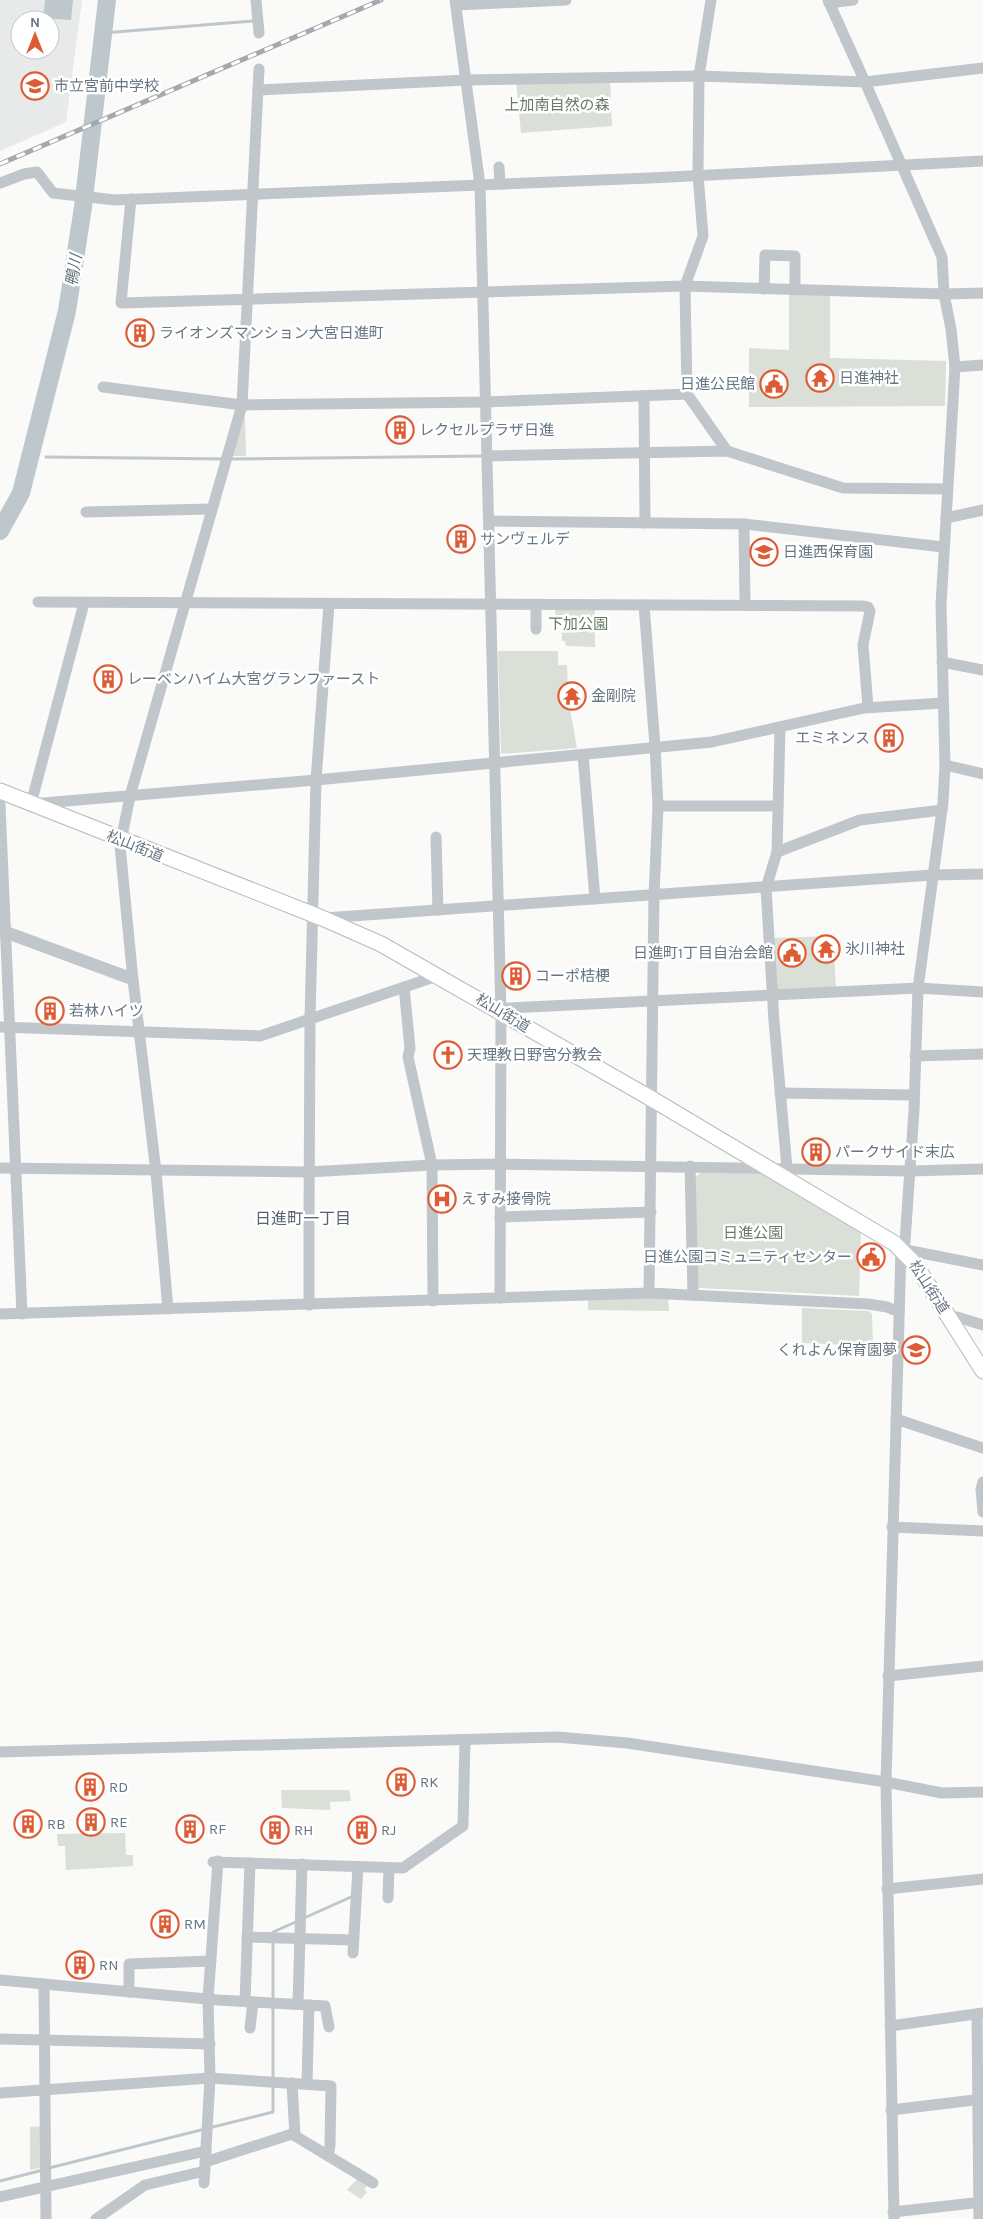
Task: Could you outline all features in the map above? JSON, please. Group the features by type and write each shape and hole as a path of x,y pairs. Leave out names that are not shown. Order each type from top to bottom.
{"main road":[{"name":"松山街道","path":"0,791 318,917 381,944 652,1100 901,1249 915,1264 983,1371"}],"street":[{"path":"256,0 259,33"},
{"path":"500,1298 501,1013 480,185 456,2 566,0"},
{"path":"711,0 699,76 698,175 703,236 685,286 687,394 727,451"},
{"path":"853,0 828,2 866,82 942,258 944,294 951,329 955,367 941,605 945,765 942,810 918,988 914,1110 905,1242 901,1249 886,1782 893,2216 981,2203"},
{"path":"258,90 466,80 699,76 866,82 983,68"},
{"path":"168,1309 156,1172 133,980 120,846 130,796 184,602 242,405 259,69"},
{"path":"0,183 24,174 38,172 53,193 104,199 131,199 480,185 983,161"},
{"path":"499,167 500,184"},
{"path":"131,199 121,303 685,286 944,294 983,293"},
{"path":"764,289 765,255 795,256 795,290"},
{"path":"955,367 983,365"},
{"path":"103,387 242,405 486,402 687,394"},
{"path":"644,396 645,523"},
{"path":"488,456 727,451 843,488 947,489"},
{"path":"86,512 211,509"},
{"path":"946,518 983,510"},
{"path":"489,522 744,524 943,547"},
{"path":"744,524 745,605"},
{"path":"38,602 868,607 870,611 863,645 868,707"},
{"path":"84,603 31,804 316,780 712,742 868,707 943,703"},
{"path":"310,1305 308,1172 310,1019 318,917 316,780 329,604"},
{"path":"536,605 536,629"},
{"path":"644,605 658,806 654,895 651,1212 648,1293"},
{"path":"942,662 983,670"},
{"path":"780,727 777,852 766,888 787,1168"},
{"path":"583,755 595,899"},
{"path":"945,765 983,774"},
{"path":"0,804 5,1028 16,1169 22,1314"},
{"path":"658,806 778,806"},
{"path":"777,852 860,820 942,810"},
{"path":"436,837 438,910"},
{"path":"318,917 766,888 932,875 983,874"},
{"path":"3,932 133,980"},
{"path":"5,1028 260,1036 437,976"},
{"path":"404,987 410,1048 408,1057 432,1165 433,1300"},
{"path":"501,1013 508,1008 918,988 983,992"},
{"path":"915,1056 983,1054"},
{"path":"780,1092 913,1095"},
{"path":"0,1168 156,1172 308,1172 432,1165 500,1164 910,1171 983,1169"},
{"path":"690,1166 694,1295"},
{"path":"500,1217 651,1212"},
{"path":"901,1249 983,1265"},
{"path":"0,1314 648,1293 868,1304 887,1307 899,1312"},
{"path":"949,1318 957,1317 983,1326"},
{"path":"896,1419 907,1421 983,1448"},
{"path":"983,1482 981,1489 983,1512"},
{"path":"892,1527 983,1531"},
{"path":"888,1676 983,1666"},
{"path":"0,1752 557,1737 627,1743 886,1782 942,1793 983,1792"},
{"path":"204,2183 210,2078 208,1999 216,1862 403,1868 463,1826 465,1740"},
{"path":"250,1863 247,1937 250,2028"},
{"path":"302,1864 300,1937 307,2084"},
{"path":"353,1953 358,1866"},
{"path":"388,1898 389,1868"},
{"path":"887,1889 983,1879"},
{"path":"247,1937 353,1940"},
{"path":"129,1992 129,1964 211,1961"},
{"path":"0,1980 208,1999 325,2006 328,2027"},
{"path":"44,1984 46,2219"},
{"path":"890,2026 980,2013 981,2203 979,2219"},
{"path":"0,2039 210,2044"},
{"path":"0,2093 210,2078 331,2086 330,2146 328,2156"},
{"path":"292,2083 295,2136"},
{"path":"891,2110 981,2100"},
{"path":"96,2219 144,2186 205,2161 292,2134 373,2183"},
{"path":"0,2197 45,2187 205,2161"}],"shaded area":[{"name":"市立宮前中学校","path":"0,0 82,0 66,122 0,151"},
{"path":"45,0 73,0 71,20 60,19 60,10 44,10"}],"green space":[{"name":"上加南自然の森","path":"610,78 612,126 521,133 516,80"},
{"path":"789,294 830,295 830,358 946,361 945,406 749,407 749,348 789,350"},
{"path":"245,414 246,456 231,456"},
{"name":"下加公園","path":"555,607 595,607 595,647 566,646 565,641 562,641 562,625 556,625"},
{"path":"498,651 558,651 558,665 567,665 568,698 577,748 501,754"},
{"path":"833,936 836,991 774,994 770,938"},
{"name":"日進公園","path":"701,1173 765,1174 861,1231 859,1296 700,1288 697,1286 695,1177"},
{"path":"588,1298 668,1298 669,1311 588,1310"},
{"path":"802,1308 869,1311 872,1314 873,1346 802,1343"},
{"path":"281,1790 349,1790 351,1801 330,1802 330,1810 282,1808"},
{"path":"125,1833 126,1855 133,1855 133,1866 66,1870 65,1846 58,1846 57,1834"},
{"path":"43,2126 43,2167 30,2170 30,2127"},
{"path":"359,2177 370,2183 364,2189 367,2192 361,2199 347,2190"}],"waterway":[{"name":"鴨川","path":"0,531 21,493 67,311 83,207 107,0"},
{"path":"103,33 253,21"},
{"path":"46,457 226,459 484,456"},
{"path":"8,928 127,972"},
{"path":"304,1918 351,1897"},
{"path":"49,2168 273,2112 273,1932 298,1921"},
{"path":"0,2181 43,2170"}],"railway":[{"path":"0,164 381,0"}],"place":[{"name":"市立宮前中学校","path":"35,86"},
{"name":"ライオンズマンション大宮日進町","path":"140,333"},
{"name":"日進神社","path":"820,378"},
{"name":"日進公民館","path":"774,384"},
{"name":"レクセルプラザ日進","path":"400,430"},
{"name":"サンヴェルデ","path":"461,539"},
{"name":"日進西保育園","path":"764,552"},
{"name":"レーベンハイム大宮グランファースト","path":"108,679"},
{"name":"金剛院","path":"572,696"},
{"name":"エミネンス","path":"889,738"},
{"name":"氷川神社","path":"826,949"},
{"name":"日進町1丁目自治会館","path":"792,953"},
{"name":"コーポ桔梗","path":"516,976"},
{"name":"若林ハイツ","path":"50,1011"},
{"name":"天理教日野宮分教会","path":"448,1055"},
{"name":"パークサイド末広","path":"816,1152"},
{"name":"えすみ接骨院","path":"442,1199"},
{"name":"日進公園コミュニティセンター","path":"871,1257"},
{"name":"くれよん保育園夢","path":"916,1350"},
{"name":"RK","path":"401,1782"},
{"name":"RD","path":"90,1787"},
{"name":"RE","path":"91,1822"},
{"name":"RB","path":"28,1824"},
{"name":"RF","path":"190,1829"},
{"name":"RH","path":"275,1830"},
{"name":"RJ","path":"362,1830"},
{"name":"RM","path":"165,1924"},
{"name":"RN","path":"80,1965"}],"district":[{"name":"日進町一丁目","path":"303,1218"}]}
